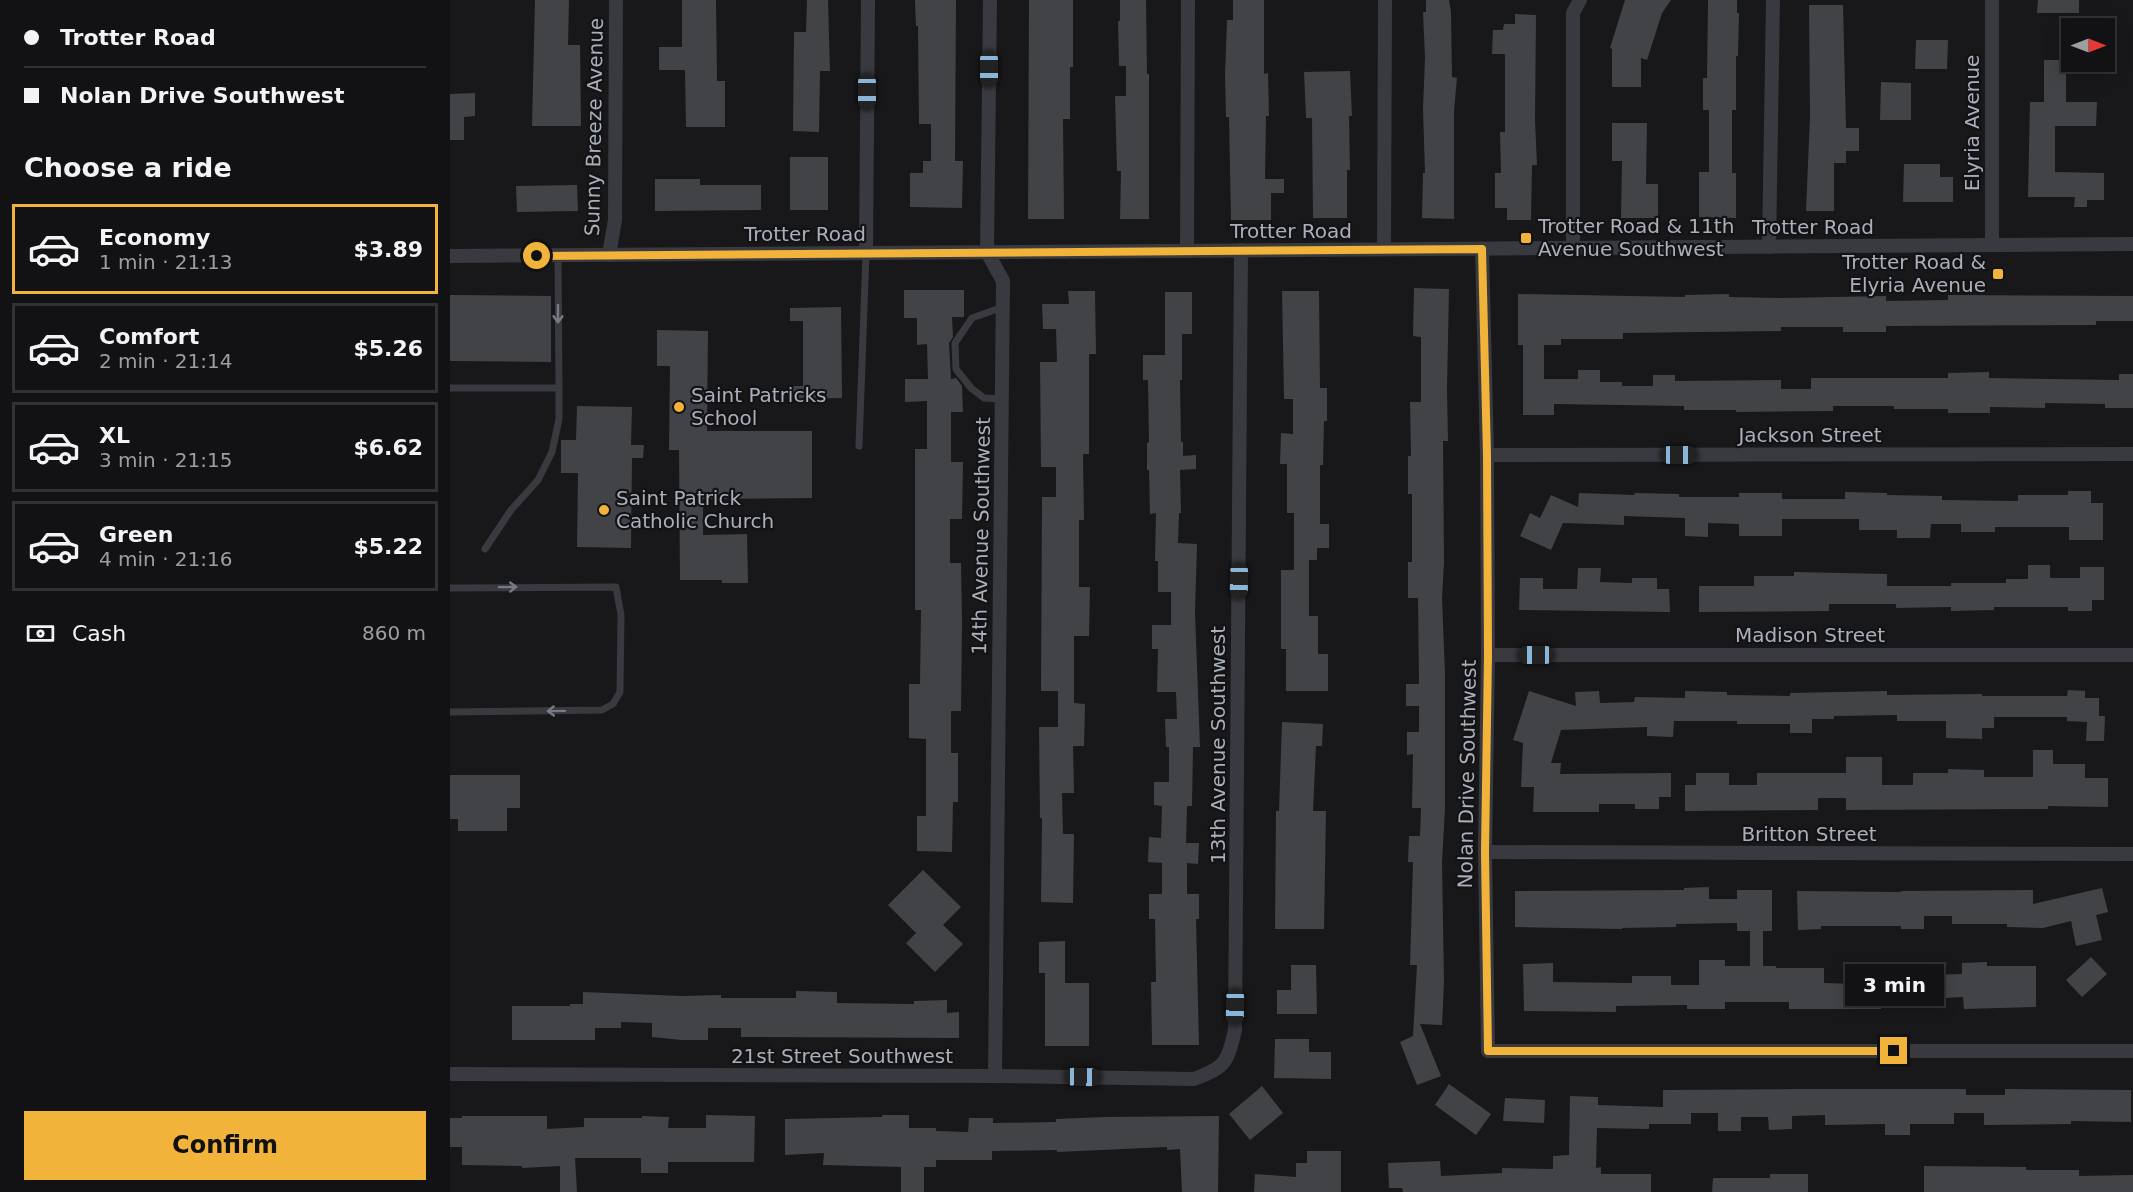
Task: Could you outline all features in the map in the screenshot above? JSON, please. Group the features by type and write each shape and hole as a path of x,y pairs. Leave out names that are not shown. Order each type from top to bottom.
{"street":[{"name":"Sunny Breeze Avenue","path":"609,255 615,220 616,0"},
{"path":"866,253 868,0"},
{"path":"987,252 990,0"},
{"path":"1187,251 1188,0"},
{"path":"1384,249 1385,0"},
{"path":"1573,248 1574,13 1580,0"},
{"path":"1769,246 1773,0"},
{"name":"Elyria Avenue","path":"1992,0 1992,245"},
{"name":"Trotter Road","path":"450,256 2133,244"},
{"name":"Nolan Drive Southwest","path":"1482,249 1487,455 1488,655 1485,852 1488,1051 2133,1051"},
{"name":"13th Avenue Southwest","path":"1228,1058 1235,1030 1241,250"},
{"name":"14th Avenue Southwest","path":"987,252 1003,280 994,1076"},
{"name":"Jackson Street","path":"1487,455 2133,454"},
{"name":"Madison Street","path":"1488,655 2133,655"},
{"name":"Britton Street","path":"1485,852 2133,854"},
{"name":"21st Street Southwest","path":"450,1074 1194,1079 1212,1072 1228,1058"}],"lane":[{"path":"859,446 866,253"},
{"path":"485,549 511,510 538,480 552,452 559,419 558,255"},
{"path":"1002,399 984,398 971,388 956,369 955,343 972,318 1003,307"},
{"path":"450,388 559,388"},
{"path":"450,588 616,587 619,595 621,628 620,692 613,704 602,710 450,712"}],"building":[{"path":"535,0 569,0 568,45 580,45 581,126 532,126"},
{"path":"682,0 716,0 717,81 725,81 725,127 686,127 685,70 659,70 659,47 682,47"},
{"path":"807,0 828,0 830,71 820,71 819,132 793,131 794,32 806,32"},
{"path":"915,0 956,0 955,161 963,161 962,208 910,207 910,173 923,173 923,161 931,161 931,124 919,124 918,26 916,26"},
{"path":"1029,0 1073,0 1070,119 1063,119 1064,219 1028,219"},
{"path":"1120,0 1146,0 1147,74 1149,74 1149,219 1120,219 1121,171 1117,171 1115,96 1126,96 1126,66 1119,66"},
{"path":"1233,0 1264,0 1264,74 1268,73 1269,116 1266,116 1265,179 1284,179 1284,193 1271,193 1271,220 1231,220 1229,117 1226,117 1225,75 1227,20 1233,20"},
{"path":"1426,0 1449,0 1451,12 1452,77 1457,78 1454,111 1454,219 1422,218 1423,173 1425,173 1423,12 1426,12"},
{"path":"1625,0 1671,0 1662,13 1647,60 1641,58 1641,87 1612,87 1612,49 1610,48"},
{"path":"1708,0 1737,0 1737,13 1739,13 1736,110 1732,110 1732,173 1736,173 1736,218 1699,217 1699,172 1709,172 1709,110 1703,110 1703,78 1707,78"},
{"path":"2038,0 2079,0 2079,13 2037,13"},
{"path":"1809,5 1843,5 1846,128 1859,128 1859,151 1846,151 1846,163 1834,163 1834,211 1806,211 1810,116"},
{"path":"1515,14 1536,15 1537,165 1532,165 1531,220 1507,220 1507,208 1495,208 1495,173 1501,173 1500,132 1505,132 1505,54 1492,54 1493,30 1503,30 1504,24 1515,24"},
{"path":"1916,40 1948,40 1947,69 1915,69"},
{"path":"2044,60 2061,60 2061,72 2066,72 2066,102 2097,102 2096,126 2055,126 2055,172 2104,173 2104,200 2087,200 2087,207 2074,207 2075,197 2028,197 2030,102 2044,102"},
{"path":"1350,71 1352,116 1349,116 1350,170 1347,170 1347,218 1313,218 1312,118 1306,118 1304,72"},
{"path":"1881,82 1911,83 1911,120 1880,120"},
{"path":"475,93 475,116 464,117 464,140 450,140 450,94"},
{"path":"1612,123 1647,123 1646,184 1658,184 1658,218 1621,218 1622,161 1612,161"},
{"path":"790,157 828,157 828,210 790,210"},
{"path":"1904,164 1940,164 1940,177 1953,177 1953,202 1903,202"},
{"path":"655,179 700,179 700,185 761,185 761,210 655,211"},
{"path":"577,185 578,211 517,212 516,186"},
{"path":"1414,288 1449,289 1448,441 1443,441 1444,982 1442,1025 1420,1024 1441,1076 1417,1085 1400,1042 1413,1036 1417,965 1410,965 1413,862 1408,862 1409,836 1420,836 1421,808 1412,808 1413,754 1407,755 1407,732 1419,732 1419,706 1406,706 1406,684 1419,684 1418,598 1408,598 1408,562 1412,562 1412,494 1408,494 1408,456 1411,456 1410,402 1421,402 1421,337 1413,336"},
{"path":"904,290 964,290 964,317 952,317 953,337 949,343 951,379 956,378 962,386 963,412 951,412 951,462 963,462 962,519 950,519 950,563 961,563 962,622 961,711 951,711 951,753 958,753 958,802 953,802 952,852 917,851 917,816 926,816 926,739 909,738 909,684 920,684 921,610 915,610 915,449 927,449 927,401 905,402 905,379 928,379 927,344 917,345 917,318 904,318"},
{"path":"1068,291 1095,291 1096,354 1089,354 1089,454 1083,454 1084,520 1079,520 1079,587 1090,587 1089,636 1074,636 1074,703 1085,704 1084,746 1073,746 1074,793 1062,793 1063,834 1074,834 1073,903 1041,902 1042,818 1040,818 1039,727 1058,727 1058,691 1041,691 1042,497 1056,497 1056,467 1041,467 1040,362 1057,362 1056,329 1043,329 1042,304 1069,304"},
{"path":"1282,291 1319,291 1320,388 1327,388 1323,465 1320,465 1320,524 1329,524 1329,548 1317,548 1317,560 1309,560 1309,616 1318,616 1318,654 1328,654 1328,691 1286,691 1286,649 1281,649 1281,570 1294,570 1294,513 1287,513 1287,464 1280,464 1281,433 1293,434 1293,399 1284,399"},
{"path":"1165,292 1192,292 1192,334 1182,334 1181,442 1183,442 1183,456 1196,455 1196,469 1180,470 1181,513 1179,513 1178,543 1197,544 1195,613 1200,747 1193,747 1192,806 1187,806 1186,843 1199,843 1198,864 1187,863 1187,894 1199,894 1199,919 1196,919 1199,1045 1152,1045 1151,982 1156,982 1155,919 1149,919 1149,894 1162,894 1162,863 1148,862 1149,837 1161,838 1162,806 1154,805 1154,782 1169,782 1169,747 1166,747 1165,719 1177,719 1176,692 1157,692 1158,649 1152,649 1152,625 1171,625 1171,592 1158,592 1158,561 1155,561 1156,513 1150,514 1149,470 1147,470 1148,380 1143,380 1143,355 1165,355"},
{"path":"1518,294 1685,297 1685,295 1729,294 1729,297 1781,298 1886,296 1886,301 1948,300 1948,295 2133,296 2133,321 2096,321 2096,325 1886,326 1886,332 1843,332 1843,327 1781,327 1781,331 1623,333 1623,339 1561,339 1561,345 1544,345 1544,379 1578,379 1578,370 1600,370 1600,382 1622,382 1622,386 1653,386 1653,375 1675,375 1675,381 1781,380 1781,389 1811,389 1811,378 1948,378 1948,373 1989,372 1989,378 2119,380 2119,374 2133,374 2133,408 2105,408 2105,404 2045,403 2045,408 1990,407 1990,413 1948,413 1948,409 1894,409 1894,406 1833,406 1833,411 1736,412 1736,410 1684,410 1684,406 1554,404 1554,415 1523,415 1523,345 1518,345"},
{"path":"450,295 551,296 551,362 450,361"},
{"path":"841,307 842,398 791,399 791,386 803,386 803,321 790,321 790,308"},
{"path":"657,330 708,331 707,431 812,431 812,498 703,499 703,535 747,534 748,583 722,583 722,580 680,580 679,450 669,450 670,366 657,366"},
{"name":"Saint Patrick Catholic Church","path":"577,406 632,407 631,445 644,445 643,458 632,458 631,548 577,547 578,473 561,473 561,440 576,440"},
{"path":"2068,491 2091,491 2091,503 2103,503 2103,540 2069,540 2069,527 1995,527 1995,532 1961,532 1961,524 1931,524 1930,538 1897,538 1897,530 1859,530 1859,519 1782,519 1782,536 1739,536 1739,524 1708,523 1708,537 1685,536 1685,518 1624,516 1624,525 1563,523 1551,550 1520,536 1530,513 1540,518 1551,495 1578,507 1579,493 1739,497 1739,493 1782,493 1782,499 1845,499 1845,492 1942,496 1942,500 2018,501 2018,495 2068,495"},
{"path":"2028,565 2050,565 2050,578 2080,578 2080,567 2104,567 2104,600 2092,600 2092,611 2068,611 2068,607 1994,607 1994,610 1951,611 1951,607 1896,608 1896,604 1829,604 1829,611 1699,612 1699,586 1754,586 1754,576 1794,576 1794,572 1887,574 1887,586 1951,586 1951,583 2006,583 2006,579 2028,579"},
{"path":"1578,568 1601,568 1600,582 1632,583 1632,578 1657,578 1657,589 1669,589 1670,612 1519,610 1520,578 1543,578 1543,589 1577,589"},
{"path":"2068,690 2085,691 2085,698 2099,698 2099,716 2105,716 2104,741 2086,741 2087,722 2067,721 2067,717 1994,717 1994,728 1982,728 1982,739 1946,738 1946,721 1897,721 1897,715 1834,716 1834,719 1812,719 1812,733 1790,733 1790,724 1737,724 1737,721 1674,721 1673,737 1647,736 1647,727 1561,730 1551,763 1561,763 1560,774 1671,773 1671,797 1659,797 1659,809 1635,809 1635,804 1599,804 1599,812 1533,812 1534,787 1521,787 1523,743 1513,740 1529,691 1576,706 1575,692 1599,691 1600,703 1634,702 1635,697 1685,698 1685,691 1727,692 1727,695 1790,696 1790,693 1887,691 1887,695 2067,696"},
{"path":"1282,722 1323,724 1322,746 1316,746 1313,811 1326,811 1324,929 1275,929 1276,811 1279,811"},
{"path":"2033,750 2053,750 2053,764 2085,764 2085,778 2108,778 2108,807 1846,810 1846,798 1818,798 1818,810 1685,811 1685,785 1696,785 1696,773 1729,773 1729,785 1757,785 1757,773 1846,773 1846,757 1882,757 1882,785 1913,785 1913,773 1948,773 1948,769 1984,770 1984,777 2033,777"},
{"path":"450,775 520,775 520,808 507,808 507,831 458,831 458,819 450,819"},
{"path":"923,870 961,907 943,925 963,944 935,972 906,943 916,933 888,905"},
{"path":"1709,887 1709,899 1737,899 1737,890 1772,890 1772,931 1763,931 1763,966 1824,968 1824,983 1858,984 1858,971 1929,972 1929,975 1962,974 1962,963 1987,962 1987,966 2036,966 2036,1007 1964,1009 1963,997 1929,999 1929,1007 1881,1009 1789,1009 1789,1002 1725,1002 1725,1009 1687,1009 1687,1005 1616,1006 1616,1012 1524,1011 1523,964 1553,963 1553,982 1632,983 1632,976 1671,976 1671,985 1699,985 1699,960 1725,960 1725,966 1750,966 1750,931 1737,931 1737,923 1676,924 1676,927 1622,929 1515,927 1515,891 1684,890 1684,888"},
{"path":"2102,888 2108,912 2096,915 2102,940 2076,946 2071,921 2043,928 2007,927 2007,924 1952,924 1952,916 1924,916 1924,929 1901,929 1901,926 1821,926 1821,929 1798,930 1797,891 2033,890 2033,904"},
{"path":"1065,941 1065,983 1089,983 1089,1046 1045,1046 1045,973 1039,973 1039,942"},
{"path":"2091,957 2107,974 2082,997 2066,980"},
{"path":"1291,965 1316,965 1317,1014 1277,1014 1277,990 1291,990"},
{"path":"796,991 837,992 837,1003 914,1004 914,1001 947,1000 947,1013 959,1012 959,1038 741,1037 741,1028 708,1028 708,1040 682,1040 652,1037 652,1023 621,1022 621,1028 595,1028 595,1040 512,1040 512,1006 583,1004 583,992 682,996 721,995 721,998 796,998"},
{"path":"1275,1039 1309,1039 1309,1052 1331,1052 1331,1079 1274,1078"},
{"path":"1449,1084 1491,1114 1476,1135 1435,1105"},
{"path":"1262,1086 1283,1113 1250,1140 1229,1114"},
{"path":"1966,1089 1966,1095 2005,1095 2005,1089 2131,1090 2131,1122 2071,1121 2071,1124 1984,1125 1984,1113 1954,1113 1954,1124 1910,1124 1910,1135 1885,1135 1885,1124 1825,1125 1825,1115 1792,1116 1792,1129 1769,1130 1768,1117 1741,1117 1741,1131 1718,1131 1718,1113 1691,1113 1691,1124 1649,1124 1649,1129 1597,1128 1596,1168 1601,1167 1601,1174 1651,1174 1651,1192 1403,1192 1402,1188 1389,1188 1388,1163 1440,1161 1441,1176 1502,1173 1502,1168 1553,1169 1553,1156 1569,1155 1570,1096 1598,1097 1598,1105 1663,1107 1663,1090"},
{"path":"1505,1098 1545,1100 1544,1123 1503,1121"},
{"path":"706,1115 755,1116 754,1162 668,1162 668,1173 641,1173 641,1158 575,1158 577,1192 560,1192 560,1166 522,1168 522,1166 462,1165 462,1147 450,1147 450,1118 462,1118 462,1116 547,1116 547,1129 584,1127 584,1118 642,1118 642,1116 669,1117 668,1128 706,1128"},
{"path":"882,1115 909,1115 909,1128 936,1128 936,1131 968,1132 969,1118 993,1118 993,1123 1056,1122 1056,1119 1105,1117 1219,1116 1218,1192 1182,1192 1180,1149 1167,1150 1167,1147 1057,1152 1057,1150 992,1151 992,1160 936,1160 936,1167 924,1167 924,1192 901,1192 901,1167 823,1165 824,1153 785,1155 785,1119 882,1117"},
{"path":"1307,1151 1341,1151 1341,1192 1254,1192 1255,1174 1296,1177 1296,1163 1307,1163"},
{"path":"1924,1166 2026,1167 2026,1170 2079,1170 2079,1176 2133,1175 2133,1192 1924,1192"},
{"path":"1770,1174 1808,1174 1808,1192 1712,1192 1713,1178 1770,1178"}],"place":[{"name":"Trotter Road & 11th Avenue Southwest","path":"1526,238"},
{"name":"Trotter Road & Elyria Avenue","path":"1998,274"},
{"name":"Saint Patricks School","path":"679,407"},
{"name":"Saint Patrick Catholic Church","path":"604,510"}],"route":[{"path":"537,256 1482,249 1487,455 1488,655 1485,852 1488,1051 1894,1051"}]}
